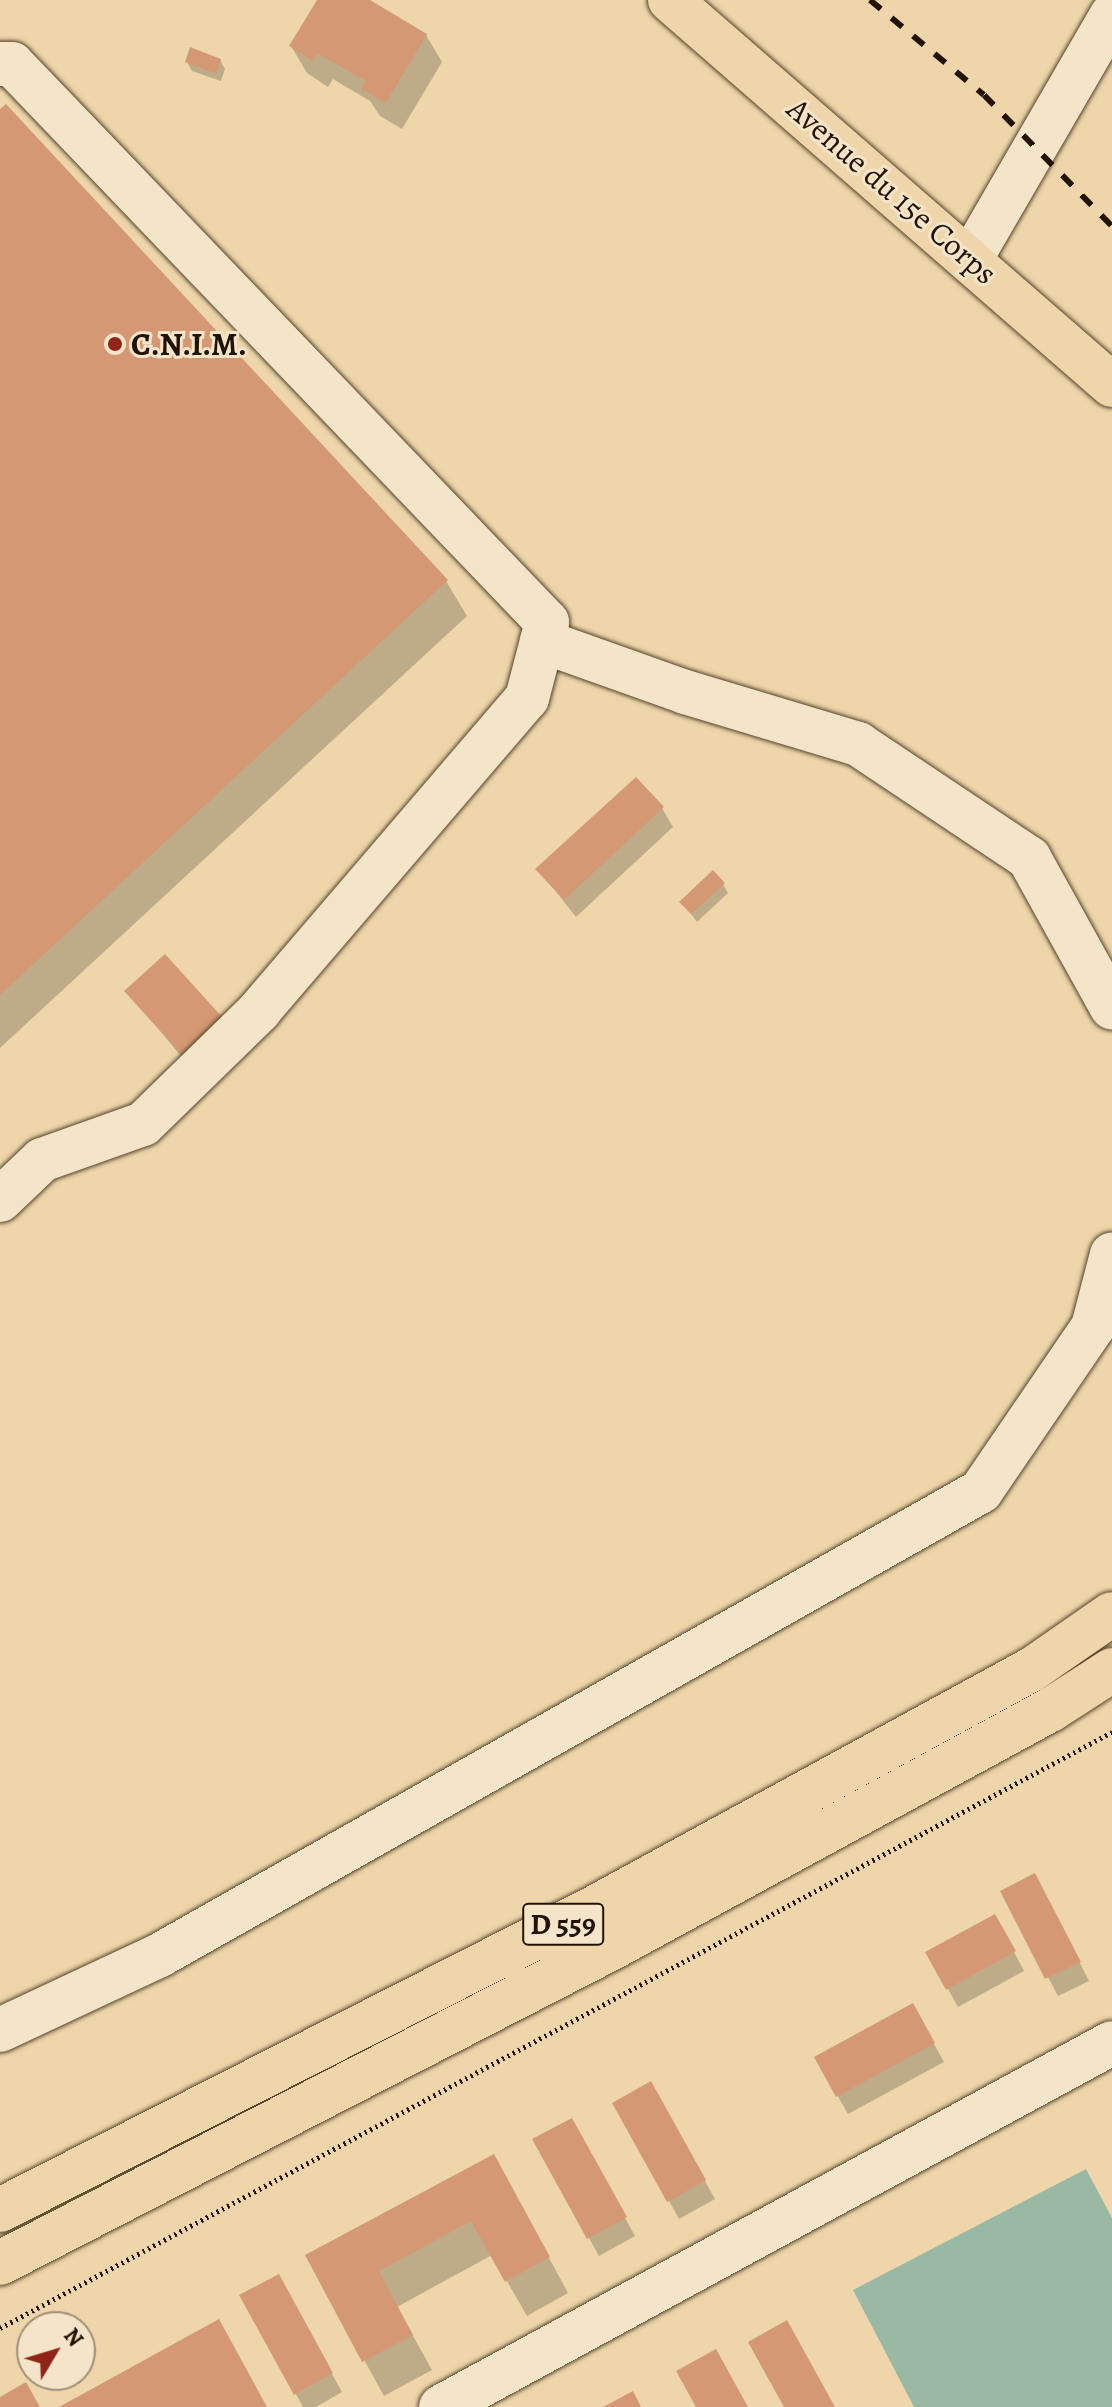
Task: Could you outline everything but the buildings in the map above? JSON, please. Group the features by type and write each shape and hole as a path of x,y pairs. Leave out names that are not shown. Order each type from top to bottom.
{"main road":[{"name":"Avenue du 15e Corps","path":"670,0 971,258 1112,385"},
{"name":"D 559","path":"0,2210 594,1908 1031,1670 1112,1614"},
{"name":"D 559","path":"11,2259 610,1949 1050,1710 1112,1670"}],"street":[{"path":"971,258 1112,15"},
{"path":"0,64 12,64 547,622 527,698 260,1010 143,1124 42,1160 0,1200"},
{"path":"542,641 685,692 858,744 1029,858 1112,1008"},
{"path":"0,2030 160,1955 981,1491 1093,1327 1112,1254"},
{"path":"441,2407 1112,2043"}],"path":[{"path":"0,2328 1112,1732"}],"shaded area":[{"path":"1086,2169 1112,2218 1112,2407 914,2407 853,2290"}],"railway":[{"path":"870,0 984,95 1112,226"}],"place":[{"name":"C.N.I.M.","path":"115,344"}]}
